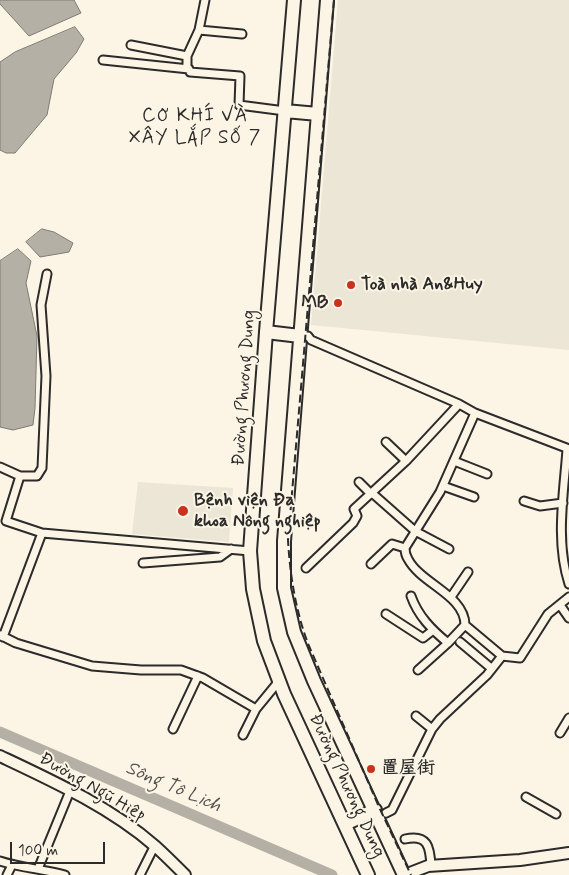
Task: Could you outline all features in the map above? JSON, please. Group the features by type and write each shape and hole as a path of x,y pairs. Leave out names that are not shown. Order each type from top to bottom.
{"highway":[{"name":"Đường Phương Dung","path":"294,0 250,551 253,589 264,640 280,681 368,875"},
{"name":"Đường Phương Dung","path":"327,0 284,540 284,588 294,632 314,681 380,812 404,875"},
{"path":"285,111 318,114"},
{"path":"266,332 300,336"},
{"path":"345,824 380,812"}],"street":[{"path":"205,0 200,30 187,56 187,68 189,68 190,72 240,76 239,105 285,111"},
{"path":"200,30 242,34"},
{"path":"131,45 187,56"},
{"path":"103,60 187,68"},
{"path":"0,467 20,476 37,476 42,468 46,376 41,305 47,274"},
{"path":"300,336 308,336 311,340 459,404 475,413 568,449 561,542 563,567 569,584"},
{"path":"306,568 353,523 357,516 354,509 406,461 459,404"},
{"path":"418,670 465,625 465,615 450,597 426,580 408,559 405,548 443,486 475,413"},
{"path":"386,442 406,461"},
{"path":"454,461 487,474"},
{"path":"20,476 6,521 42,533 250,551"},
{"path":"359,482 415,531 449,549"},
{"path":"443,486 474,497"},
{"path":"524,501 540,506 565,507"},
{"path":"42,533 2,636 16,643 92,666 141,670 181,670 198,676 256,709"},
{"path":"371,564 392,544 405,548"},
{"path":"144,563 220,557 231,549"},
{"path":"450,597 468,572"},
{"path":"410,596 415,607 432,631 448,643"},
{"path":"465,625 502,656 520,658 548,614 569,597"},
{"path":"560,605 569,618"},
{"path":"386,614 423,638 432,631"},
{"path":"460,642 491,668"},
{"path":"380,812 392,810 432,729 446,713 487,676 491,668 502,656"},
{"path":"173,729 198,676"},
{"path":"244,735 256,709 280,681"},
{"path":"416,716 432,729"},
{"path":"560,733 569,718"},
{"name":"Đường Ngũ Hiệp","path":"0,756 41,775 108,812 155,845 185,875"},
{"path":"38,868 70,791"},
{"path":"526,797 556,814"},
{"path":"404,839 413,837 428,845 431,866"},
{"path":"140,875 155,845"},
{"path":"404,875 431,866 520,860 569,853"},
{"path":"0,861 63,875"},
{"path":"7,875 12,865"}],"shaded area":[{"path":"0,0 74,0 81,13 29,36 0,4"},
{"path":"338,0 569,0 569,350 311,325"},
{"path":"75,27 84,39 76,53 54,79 47,115 15,153 6,153 0,150 0,62 15,52"},
{"path":"42,229 54,232 73,243 69,252 40,257 26,242"},
{"path":"18,249 31,261 26,283 37,336 33,425 13,430 0,427 0,261"},
{"name":"Bệnh viện Đa khoa Nông nghiệp","path":"138,482 233,488 229,542 132,534"}],"waterway":[{"name":"Sông Tô Lịch","path":"0,732 332,875"}],"railway":[{"path":"334,0 288,540 289,554 292,581 304,633 379,807 411,875"}],"place":[{"name":"Toà nhà An&Huy","path":"351,285"},
{"name":"MB","path":"338,303"},
{"name":"Bệnh viện Đa khoa Nông nghiệp","path":"183,511"},
{"name":"置屋街","path":"371,769"}],"district":[{"name":"CƠ KHÍ VÀ XÂY LẮP SỐ 7","path":"195,128"}]}
